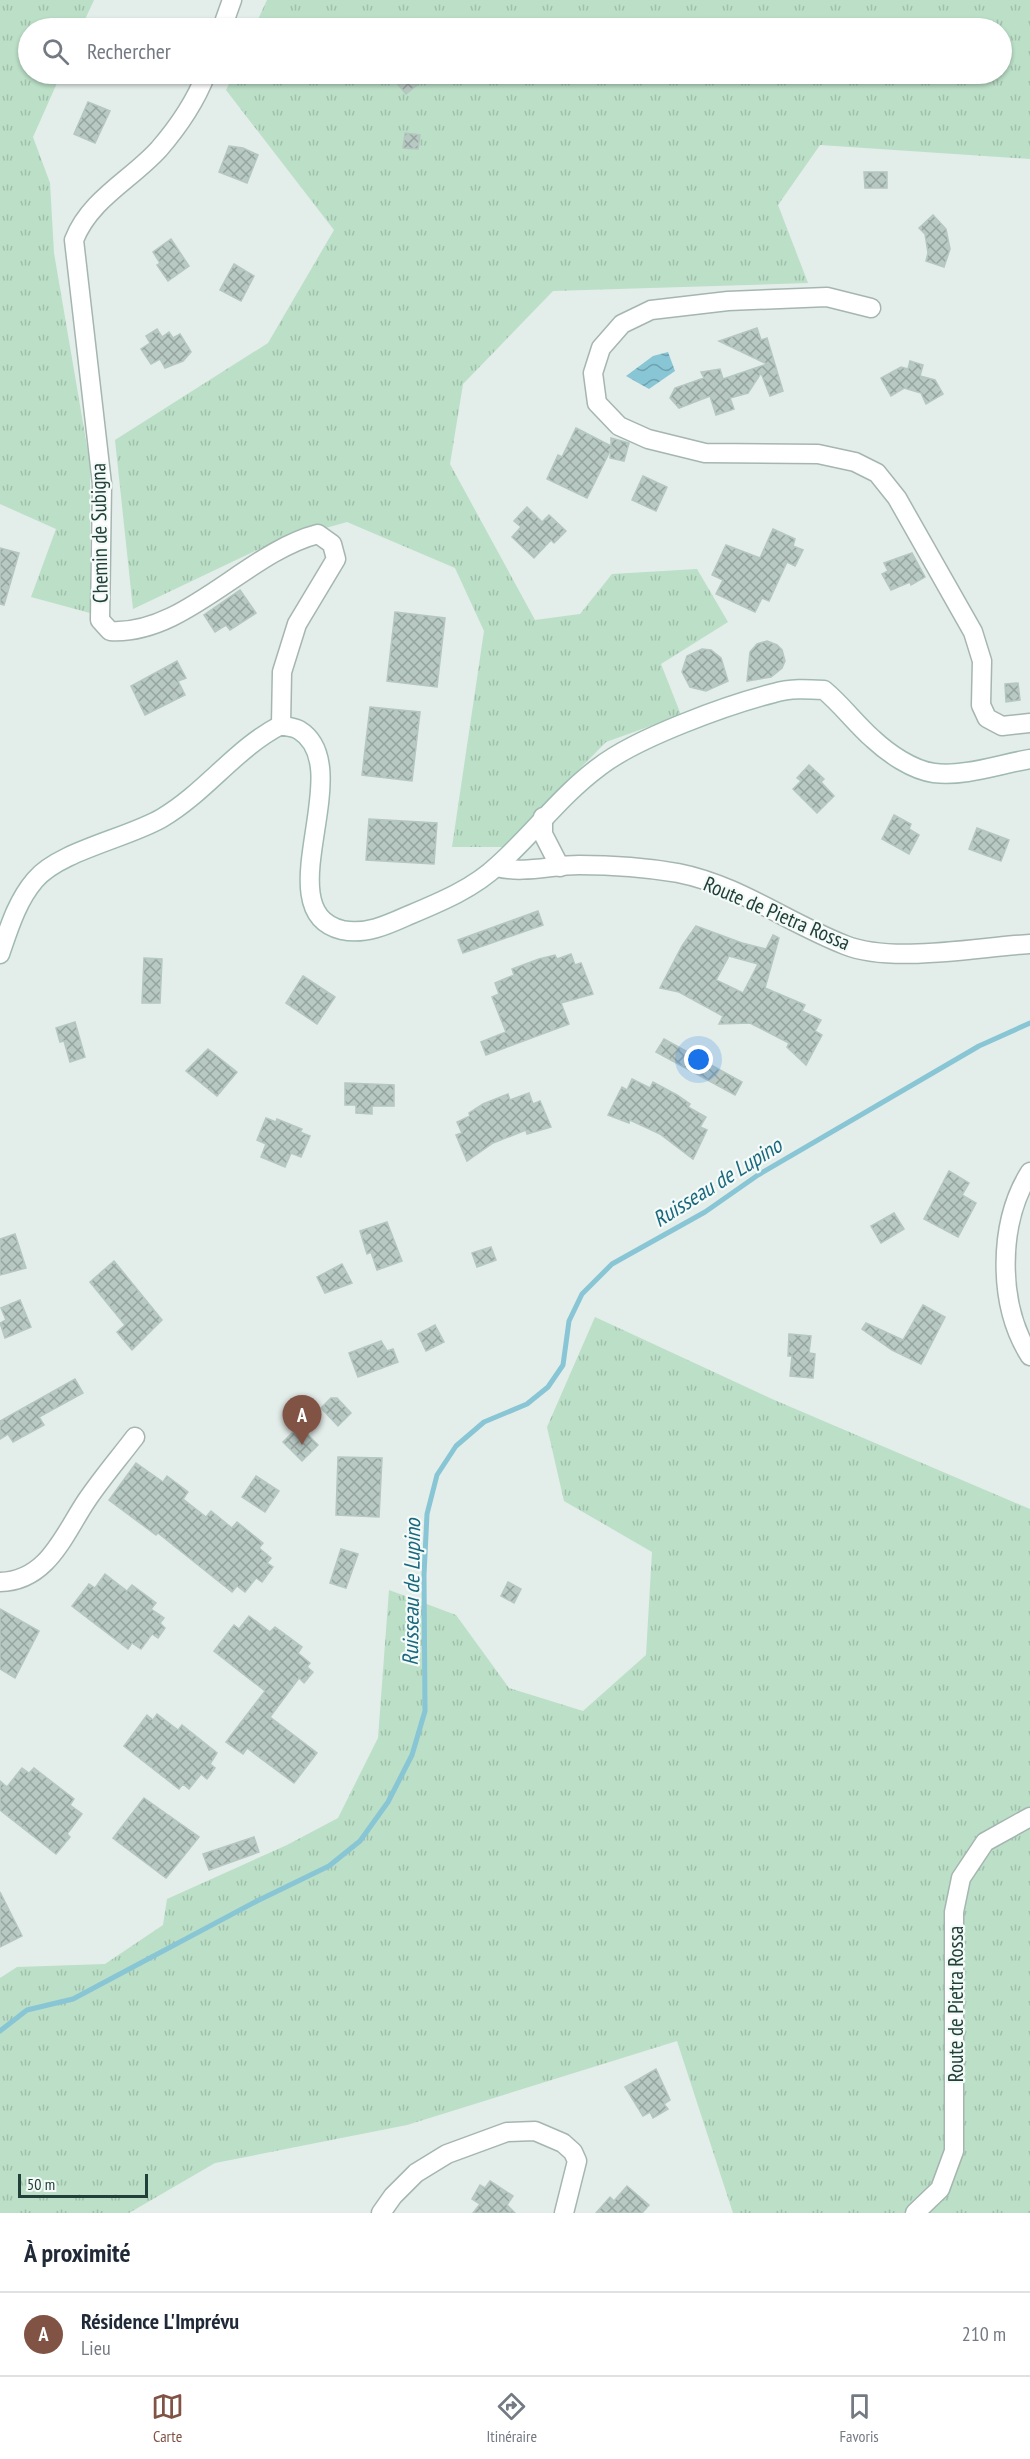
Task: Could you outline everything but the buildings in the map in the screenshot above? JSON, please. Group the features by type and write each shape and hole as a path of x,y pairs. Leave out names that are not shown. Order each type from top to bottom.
{"street":[{"path":"226,18 232,0"},
{"name":"Chemin de Subigna","path":"201,84 181,120 158,150 81,220 74,240 102,484 100,620 110,631 126,632 172,616 294,540 318,534 332,544 336,559 297,624 282,672 281,725"},
{"path":"871,308 827,297 728,301 651,310 622,324 601,348 593,373 597,403 619,426 648,439 705,453 818,454 855,462 877,473 897,498 973,632 982,661 981,705 987,718 1002,726 1030,723"},
{"path":"0,954 18,904 36,878 62,860 162,818 185,803 261,735 281,725 298,730 312,743 318,760 318,806 309,894 315,912 327,924 342,930 359,931 380,928 449,898 497,867 543,817 599,766 628,748 775,692 800,689 824,690 847,710 872,739 897,758 933,773 964,771 1030,759"},
{"path":"543,817 543,834 560,867"},
{"name":"Route de Pietra Rossa","path":"497,867 509,870 579,865 677,873 723,885 847,946 923,954 987,946 1030,944"},
{"path":"1030,1172 1019,1190 1008,1228 1008,1282 1012,1316 1021,1341 1030,1356"},
{"path":"0,1582 28,1576 40,1567 135,1437"},
{"name":"Route de Pietra Rossa","path":"915,2213 939,2189 954,2151 954,1912 961,1878 985,1842 1030,1817"},
{"path":"381,2213 393,2196 416,2173 447,2154 507,2132 535,2132 563,2143 573,2152 577,2161 564,2213"}],"green space":[{"path":"0,0 94,0 86,18 18,18 18,84 57,84 33,137 50,183 54,253 90,464 90,613 31,597 56,529 0,504"},
{"path":"267,0 1030,0 1030,159 820,145 778,205 808,283 553,291 463,384 450,464 535,620 580,614 612,574 697,569 728,622 661,664 681,715 606,742 503,847 452,847 484,631 455,568 347,522 272,543 133,609 115,440 268,343 334,230 226,90 229,84 1012,84 1012,18 259,18"},
{"path":"595,1317 772,1399 1030,1509 1030,2213 733,2213 677,2041 407,2125 215,2163 129,2213 0,2213 0,1978 17,1967 105,1964 163,1925 167,1899 287,1845 338,1818 378,1738 389,1590 456,1615 509,1688 583,1711 646,1655 652,1552 564,1501 547,1427"}],"water":[{"path":"668,352 675,371 649,389 626,376 653,356"}],"waterway":[{"name":"Ruisseau de Lupino","path":"0,2031 27,2010 73,1999 257,1901 329,1866 360,1841 388,1802 412,1755 425,1711 424,1575 427,1514 437,1475 456,1446 484,1422 527,1404 548,1387 563,1365 569,1321 582,1294 612,1264 705,1212 758,1175 979,1046 1030,1023"}],"place":[{"name":"Résidence L'Imprévu","path":"302,1445"}]}
